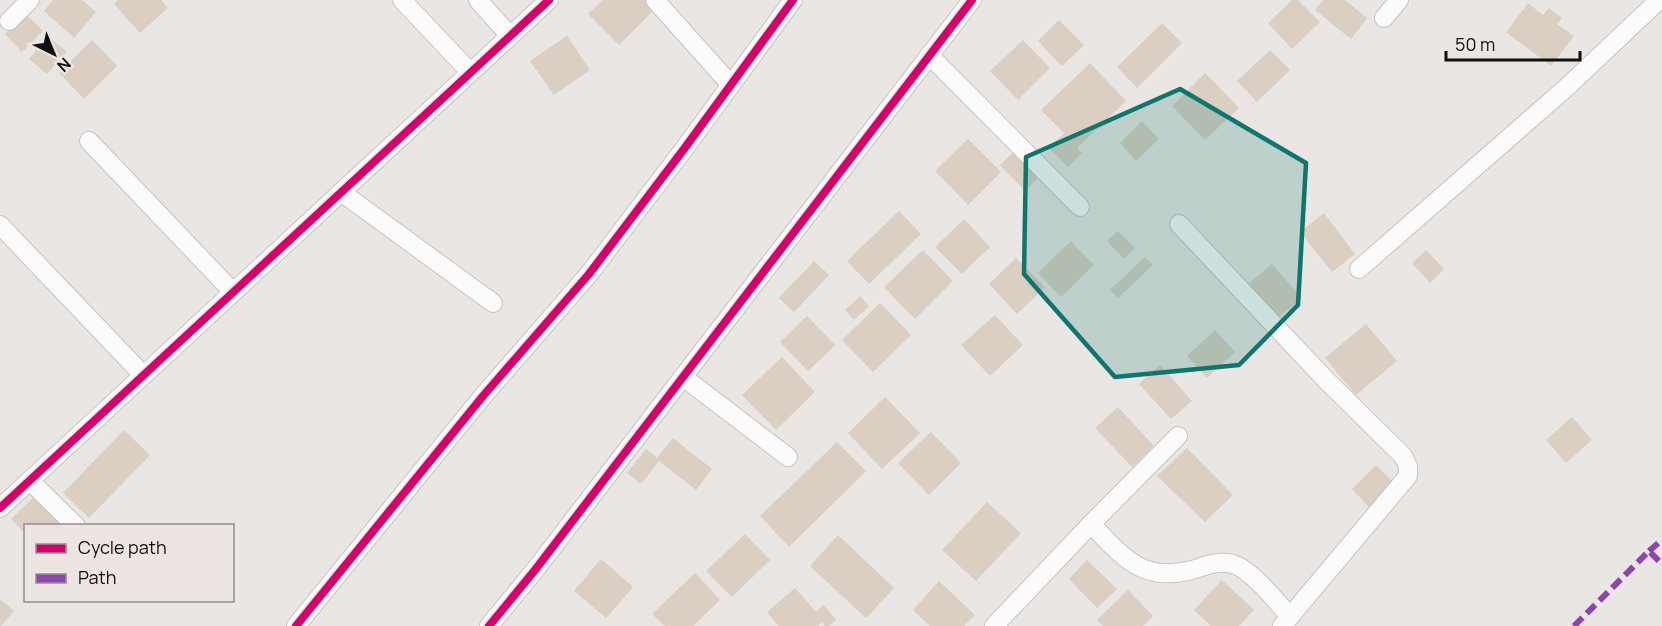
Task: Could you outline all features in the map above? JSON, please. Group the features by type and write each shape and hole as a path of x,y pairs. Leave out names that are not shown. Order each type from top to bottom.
{"street":[{"path":"9,21 30,0"},
{"path":"402,0 470,72"},
{"path":"478,0 510,36"},
{"path":"0,508 549,0"},
{"path":"655,0 731,85"},
{"path":"296,626 483,396 589,274 793,0"},
{"path":"489,626 535,570 972,0"},
{"path":"1384,18 1399,0"},
{"path":"1359,269 1567,87 1659,0"},
{"path":"929,55 1080,207"},
{"path":"89,141 233,292"},
{"path":"341,192 494,303"},
{"path":"1091,524 1135,565 1155,573 1177,573 1219,562 1234,565 1259,584 1286,621 1408,476 1408,466 1403,456 1325,379 1179,224"},
{"path":"0,225 143,375"},
{"path":"683,378 788,457"},
{"path":"994,626 1178,436"},
{"path":"30,481 75,524"}],"highlighted area":[{"path":"1180,89 1306,163 1298,305 1239,365 1115,377 1024,274 1026,157"}],"building":[{"path":"53,0 82,0 96,12 74,38 44,11"},
{"path":"118,0 161,0 168,8 140,33 114,4"},
{"path":"603,0 650,0 657,7 619,45 588,14"},
{"path":"1292,0 1298,0 1320,22 1292,49 1268,23"},
{"path":"1323,0 1345,0 1367,18 1351,39 1315,10"},
{"path":"1528,3 1543,15 1549,8 1562,18 1557,24 1574,36 1551,66 1506,32"},
{"path":"26,14 43,31 22,52 5,34"},
{"path":"1059,20 1084,45 1062,66 1038,41"},
{"path":"1162,23 1182,43 1137,88 1117,67"},
{"path":"48,36 67,52 47,74 29,59"},
{"path":"567,36 590,70 554,95 530,61"},
{"path":"92,40 117,66 84,99 59,73"},
{"path":"1023,40 1050,68 1018,100 990,71"},
{"path":"1270,50 1290,70 1257,102 1237,81"},
{"path":"1090,63 1126,101 1077,148 1082,153 1068,167 1049,148 1064,133 1041,110"},
{"path":"1205,73 1239,108 1205,140 1172,106"},
{"path":"1142,121 1159,139 1136,161 1120,143"},
{"path":"968,139 1001,172 968,205 935,171"},
{"path":"1019,147 1044,172 1025,191 1000,165"},
{"path":"899,211 921,234 869,284 847,261"},
{"path":"1324,213 1355,254 1332,272 1300,232"},
{"path":"964,219 990,247 962,274 935,247"},
{"path":"1118,231 1135,248 1124,259 1107,241"},
{"path":"1071,241 1094,265 1061,297 1038,273"},
{"path":"923,250 953,281 915,319 884,287"},
{"path":"1426,250 1444,269 1430,283 1412,263"},
{"path":"1145,257 1153,265 1118,298 1110,290"},
{"path":"1016,258 1045,287 1017,314 989,284"},
{"path":"814,261 829,275 794,312 779,298"},
{"path":"1272,264 1302,298 1277,319 1248,284"},
{"path":"860,296 869,306 854,320 845,310"},
{"path":"880,303 911,335 873,372 842,340"},
{"path":"995,315 1023,345 990,376 961,345"},
{"path":"807,316 835,345 808,371 780,342"},
{"path":"1366,324 1397,361 1356,395 1325,358"},
{"path":"1215,330 1235,352 1207,378 1187,356"},
{"path":"782,357 815,392 776,430 742,395"},
{"path":"1160,365 1192,401 1171,419 1139,384"},
{"path":"885,397 920,433 882,469 848,433"},
{"path":"1118,407 1154,446 1132,467 1095,428"},
{"path":"1572,417 1592,440 1566,463 1546,440"},
{"path":"124,430 150,455 89,518 63,493"},
{"path":"931,432 961,463 929,495 898,463"},
{"path":"673,438 712,469 696,490 659,461 641,484 627,473 646,449 657,458"},
{"path":"837,442 866,471 789,547 760,516"},
{"path":"1187,448 1233,495 1205,522 1157,476"},
{"path":"1376,465 1395,484 1370,508 1352,489"},
{"path":"36,495 63,524 24,524 24,532 11,519"},
{"path":"987,502 1021,533 976,581 942,550"},
{"path":"745,534 770,560 732,597 706,571"},
{"path":"838,535 894,588 866,618 810,566"},
{"path":"601,559 633,587 606,618 574,591"},
{"path":"1087,560 1117,589 1097,608 1069,579"},
{"path":"695,573 720,600 693,626 665,626 652,614"},
{"path":"1222,580 1254,610 1239,626 1211,626 1194,610"},
{"path":"939,581 975,615 964,626 930,626 913,610"},
{"path":"795,588 816,612 824,605 836,620 829,626 825,626 822,622 818,626 779,626 767,612"},
{"path":"1128,590 1153,616 1143,626 1103,626 1097,620"},
{"path":"0,599 14,611 1,626 0,626"}],"marked path":[{"path":"1649,551 1662,540"},
{"path":"1574,626 1649,551 1662,564"}],"cycle path":[{"path":"0,508 549,0"},
{"path":"296,626 483,396 589,274 793,0"},
{"path":"489,626 535,570 972,0"}]}
